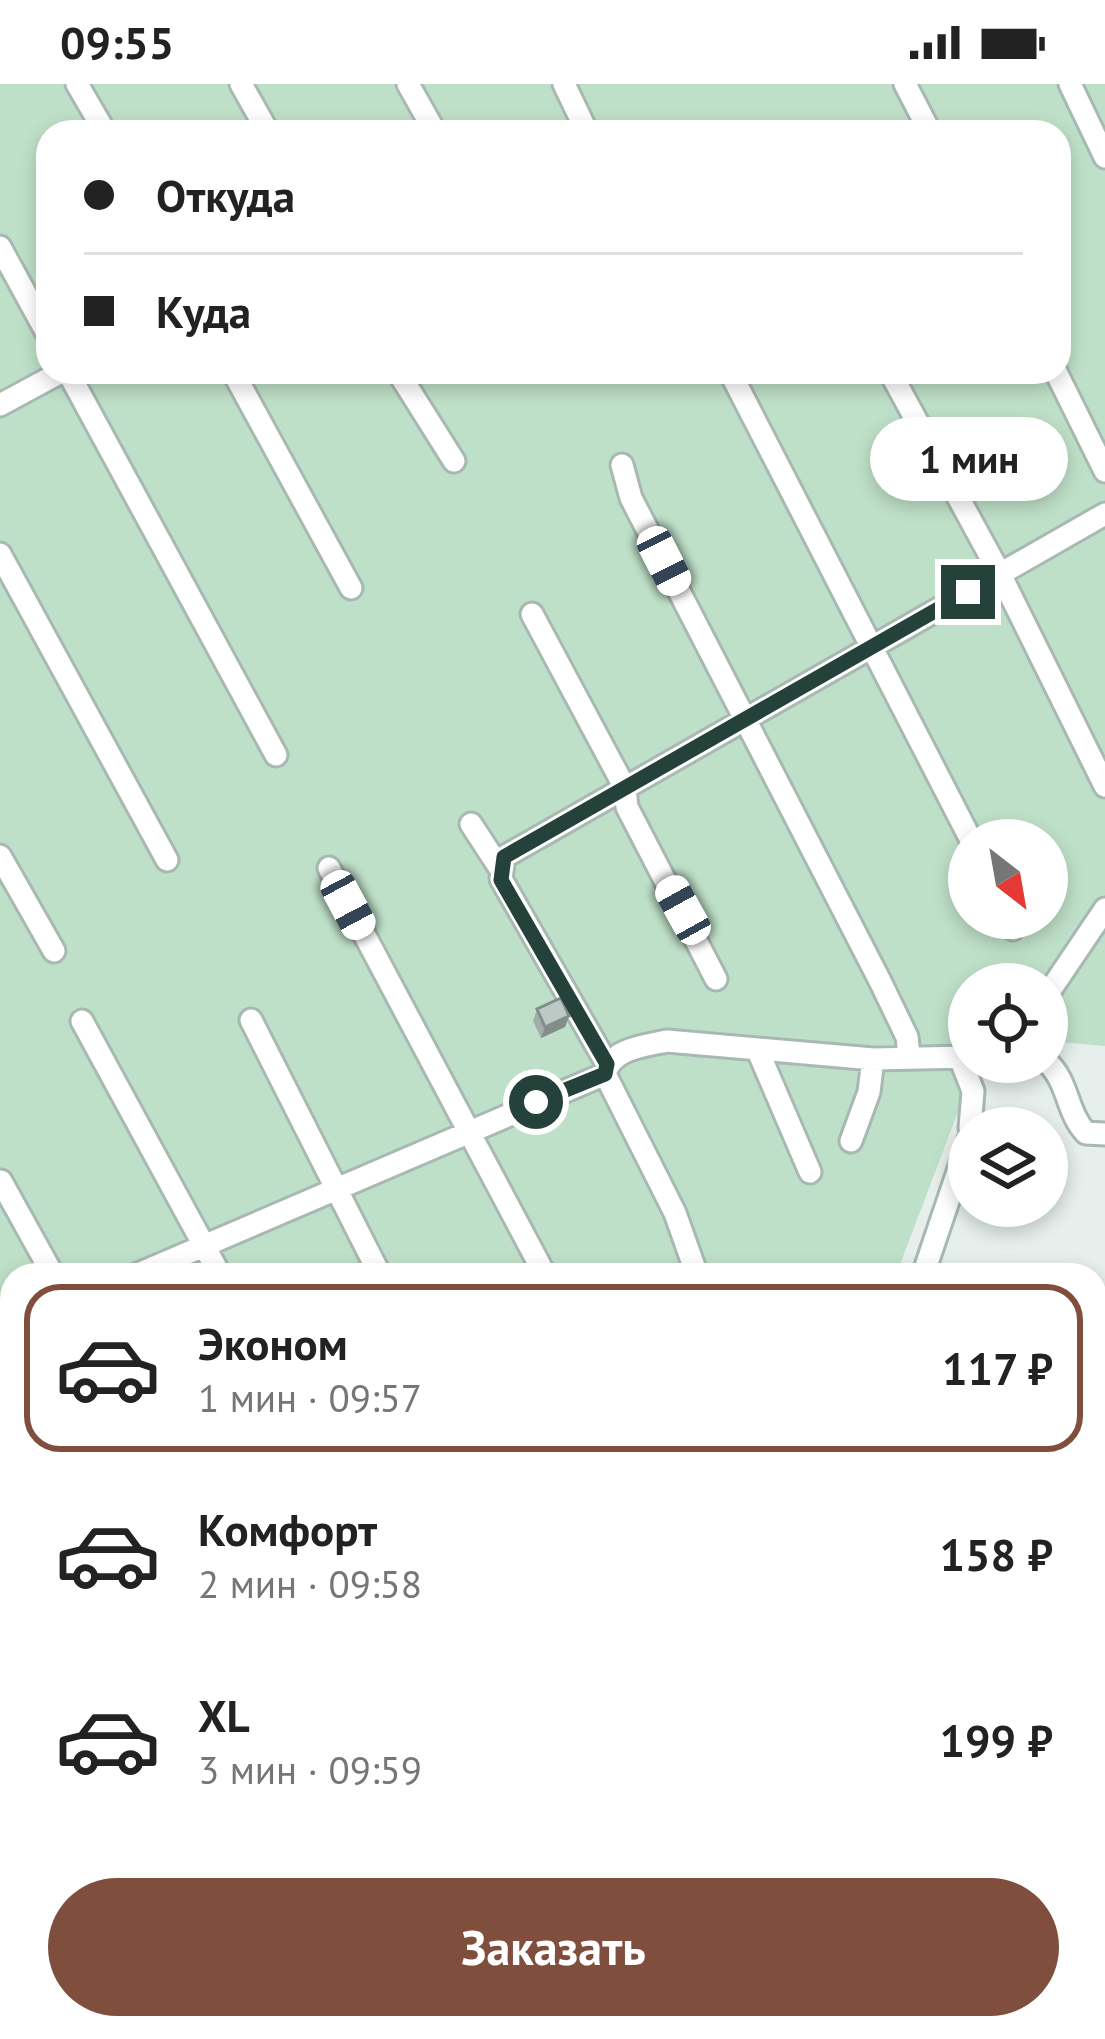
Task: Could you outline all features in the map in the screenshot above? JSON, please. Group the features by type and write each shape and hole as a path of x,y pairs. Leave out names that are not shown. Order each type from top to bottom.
{"street":[{"path":"77,84 97,120"},
{"path":"241,84 261,120"},
{"path":"408,84 428,120"},
{"path":"563,84 581,120"},
{"path":"905,84 924,120"},
{"path":"1070,84 1105,157"},
{"path":"0,247 36,313"},
{"path":"0,405 41,384"},
{"path":"72,384 276,755"},
{"path":"240,384 351,589"},
{"path":"406,384 454,461"},
{"path":"736,384 960,819"},
{"path":"897,384 1000,574 1105,786"},
{"path":"1061,384 1105,471"},
{"path":"622,465 631,498 889,999 907,1037 908,1056"},
{"path":"499,866 504,857 1105,514"},
{"path":"0,554 166,860"},
{"path":"532,614 625,788 627,807 716,979"},
{"path":"471,824 499,866 501,880 606,1069 675,1213 694,1263"},
{"path":"0,856 54,951"},
{"path":"328,868 539,1263"},
{"path":"1068,964 1105,909"},
{"path":"250,1020 374,1263"},
{"path":"82,1021 214,1263"},
{"path":"163,1263 606,1069 640,1046 667,1042 873,1059 948,1057"},
{"path":"758,1051 810,1172"},
{"path":"851,1141 869,1092 873,1059"},
{"path":"1065,1083 1077,1123 1086,1133 1105,1134"},
{"path":"2,1180 47,1263"},
{"path":"927,1263 948,1201"}],"green space":[{"path":"0,84 1105,84 1105,1046 1068,1043 1068,963 948,963 948,1083 969,1083 960,1107 948,1107 948,1138 901,1263 0,1263"}],"building":[{"path":"561,998 569,1016 545,1027 537,1009"}],"route":[{"path":"536,1102 605,1074 607,1064 595,1052 501,880 499,866 504,857 968,592"}]}
